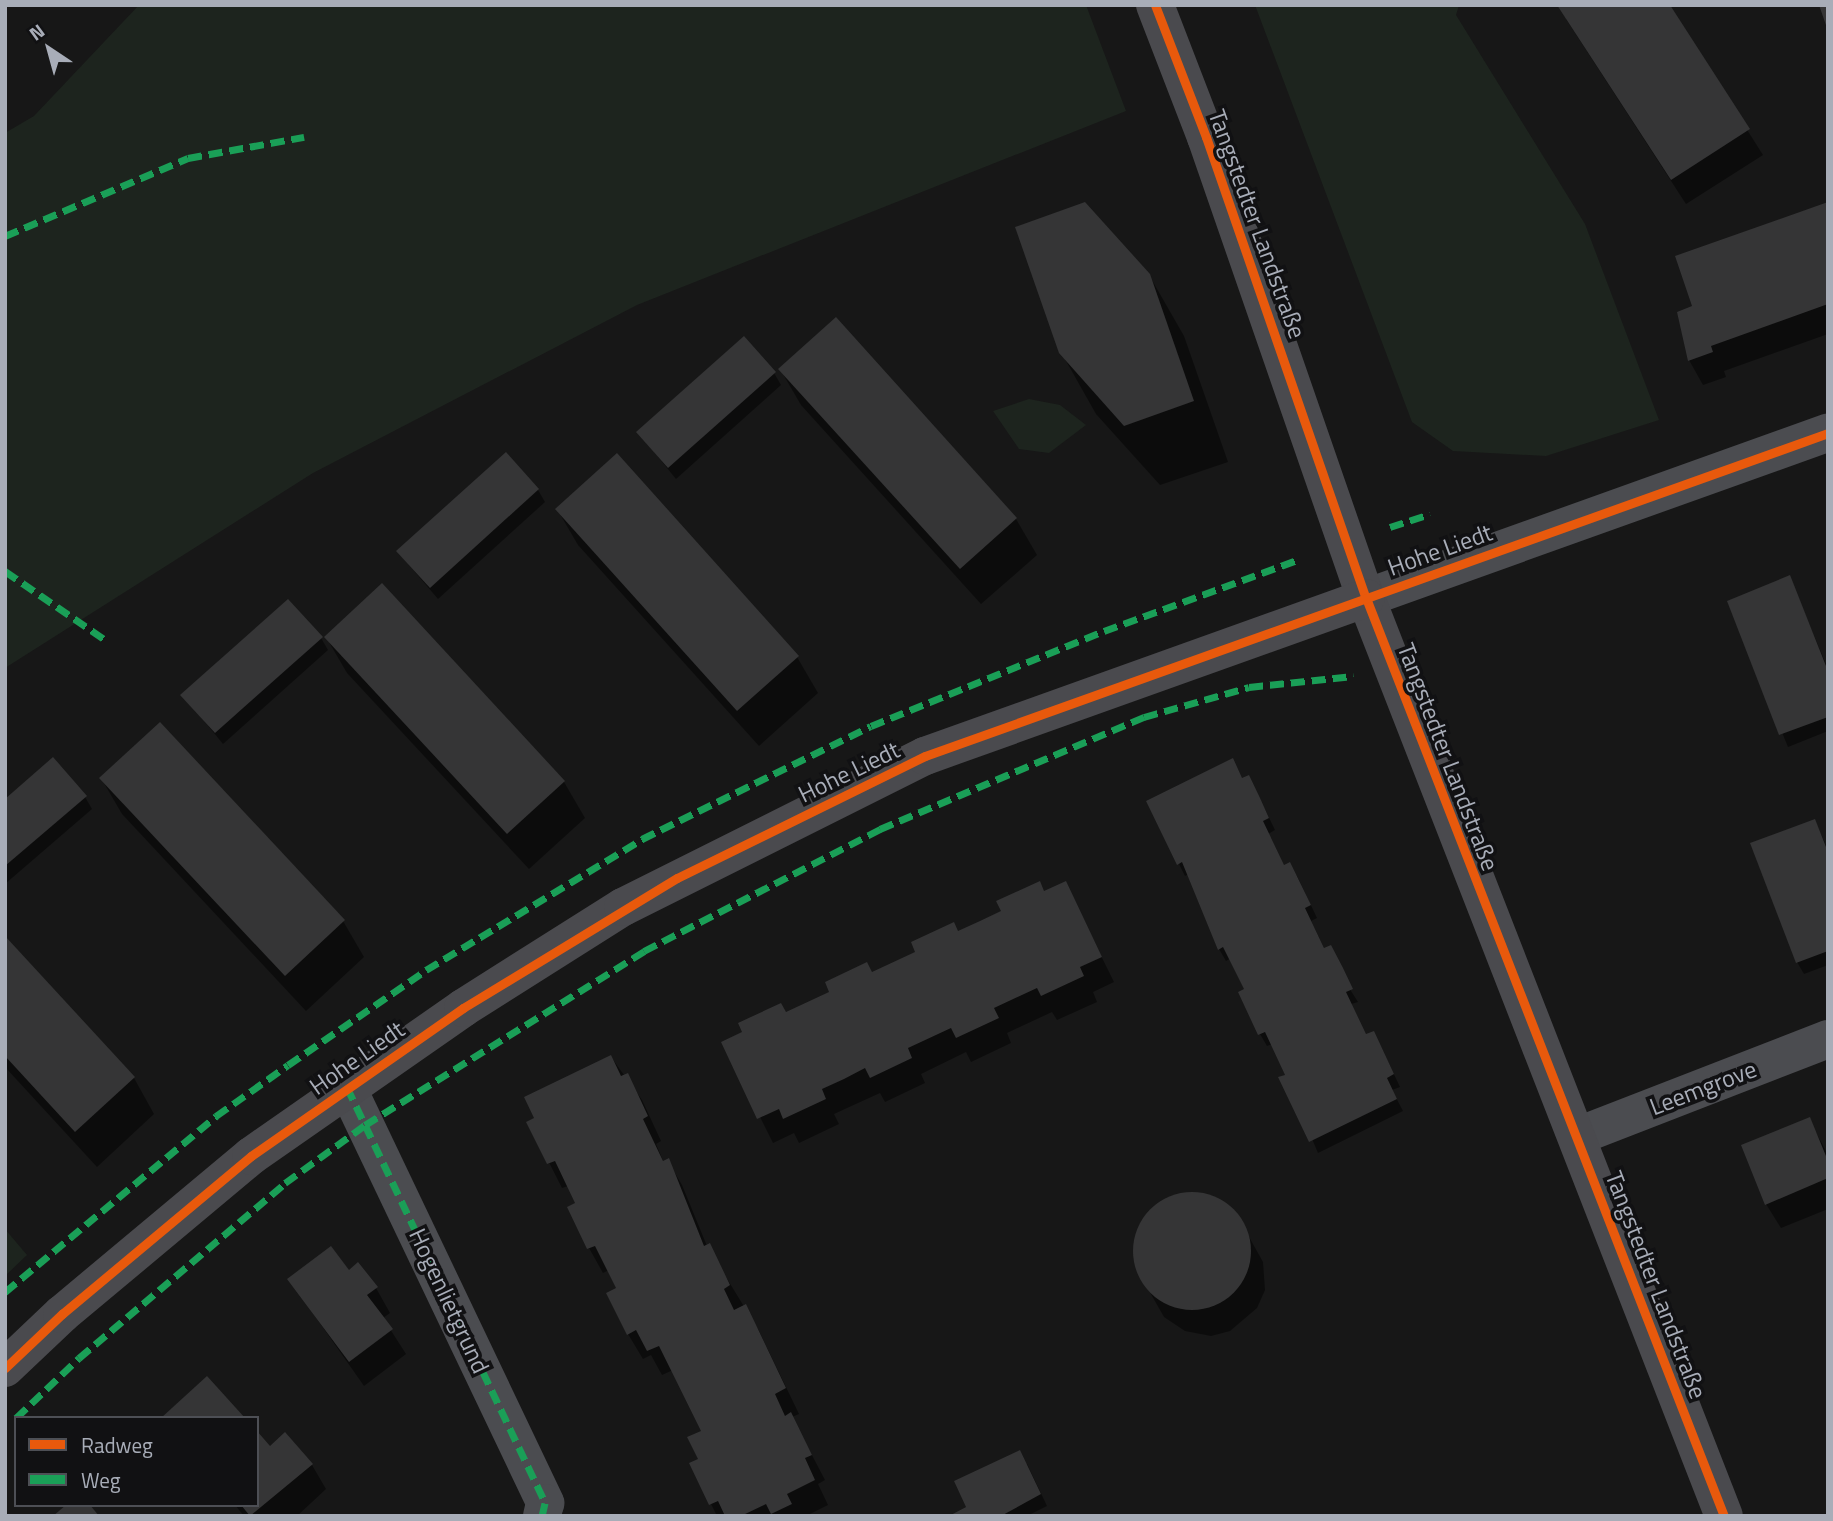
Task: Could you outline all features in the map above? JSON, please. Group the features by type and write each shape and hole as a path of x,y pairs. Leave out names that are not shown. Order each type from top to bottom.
{"street":[{"name":"Tangstedter Landstraße","path":"1156,5 1206,137 1366,597 1492,928 1578,1136 1724,1516"},
{"name":"Hohe Liedt","path":"5,1368 62,1314 251,1156 463,1008 623,907 925,756 1828,433"},
{"name":"Leemgrove","path":"1578,1136 1828,1040"},
{"name":"Hogenlietgrund","path":"347,1087 545,1503 542,1516"}],"shaded area":[{"path":"139,5 1086,5 1126,111 637,305 313,473 5,668 5,133 34,116"},
{"path":"1255,5 1459,5 1456,15 1585,224 1659,420 1546,456 1453,451 1412,422"},
{"path":"1029,399 1060,405 1086,425 1049,453 1019,449 993,411"},
{"path":"5,1229 27,1255 5,1276"}],"building":[{"path":"1557,5 1670,5 1750,129 1671,180"},
{"path":"1819,5 1828,5 1828,28 1827,28"},
{"path":"1085,202 1150,274 1194,401 1124,426 1059,353 1015,227"},
{"path":"1828,202 1828,304 1711,346 1713,352 1688,361 1677,312 1692,306 1675,256"},
{"path":"836,317 1017,518 960,569 778,369"},
{"path":"744,336 776,372 668,468 636,432"},
{"path":"506,452 539,489 430,588 396,551"},
{"path":"617,453 799,656 737,711 555,509"},
{"path":"1790,575 1828,671 1828,717 1779,735 1727,601"},
{"path":"382,583 565,781 507,834 324,637"},
{"path":"288,599 323,637 215,733 180,695"},
{"path":"160,722 345,920 285,976 99,778"},
{"path":"53,757 87,796 5,866 5,799"},
{"path":"1233,758 1242,778 1249,775 1269,818 1263,821 1284,865 1290,862 1311,905 1305,908 1324,948 1331,945 1343,968 1353,989 1346,992 1366,1034 1374,1031 1394,1074 1387,1078 1397,1099 1309,1142 1278,1077 1285,1075 1265,1032 1258,1035 1238,992 1244,989 1223,947 1218,950 1182,862 1177,865 1146,801"},
{"path":"1815,819 1828,852 1828,951 1796,963 1750,843"},
{"path":"1040,881 1044,891 1066,881 1102,957 1080,967 1084,976 1041,996 1037,988 994,1008 999,1018 956,1038 951,1028 908,1048 912,1058 870,1078 865,1068 822,1089 826,1099 783,1119 779,1109 757,1119 721,1042 742,1032 738,1023 781,1003 786,1012 829,992 825,982 867,962 872,972 915,952 911,942 954,922 958,931 980,921 1001,911 996,901"},
{"path":"5,936 135,1077 75,1132 5,1056"},
{"path":"611,1055 621,1076 628,1073 648,1116 643,1119 663,1161 669,1158 704,1246 710,1243 730,1285 724,1289 734,1310 746,1304 786,1388 775,1394 785,1416 791,1412 812,1455 805,1458 815,1480 787,1494 792,1504 771,1514 766,1504 741,1516 725,1516 718,1501 709,1505 689,1463 698,1459 687,1437 701,1431 659,1346 647,1351 636,1330 627,1335 606,1293 616,1288 595,1246 587,1249 567,1207 575,1203 555,1161 547,1164 526,1122 534,1118 524,1097"},
{"path":"1810,1117 1828,1161 1828,1178 1765,1205 1741,1145"},
{"path":"1192,1192 1215,1197 1234,1209 1246,1228 1251,1251 1246,1274 1234,1293 1215,1305 1192,1310 1169,1305 1150,1293 1138,1274 1133,1251 1138,1228 1150,1209 1169,1197"},
{"path":"331,1246 349,1270 358,1262 378,1287 367,1295 393,1329 349,1362 287,1279"},
{"path":"207,1376 243,1416 163,1416"},
{"path":"285,1432 313,1464 250,1516 243,1507 259,1507 259,1433 270,1446"},
{"path":"1020,1450 1041,1494 1001,1516 949,1516 966,1507 954,1481"},
{"path":"64,1507 92,1507 99,1516 53,1516"}],"marked path":[{"path":"5,236 188,158 304,137"},
{"path":"1390,527 1430,514"},
{"path":"5,1292 216,1116 426,970 642,839 871,726 1104,631 1297,560"},
{"path":"5,571 104,639"},
{"path":"18,1416 79,1358 285,1183 365,1125 644,951 880,829 1144,717 1249,687 1353,676"},
{"path":"347,1087 545,1503 542,1516"}],"cycle path":[{"path":"1155,5 1206,137 1366,598 1724,1516"},
{"path":"5,1368 62,1314 251,1156 463,1008 677,878 925,756 1828,433"}]}
